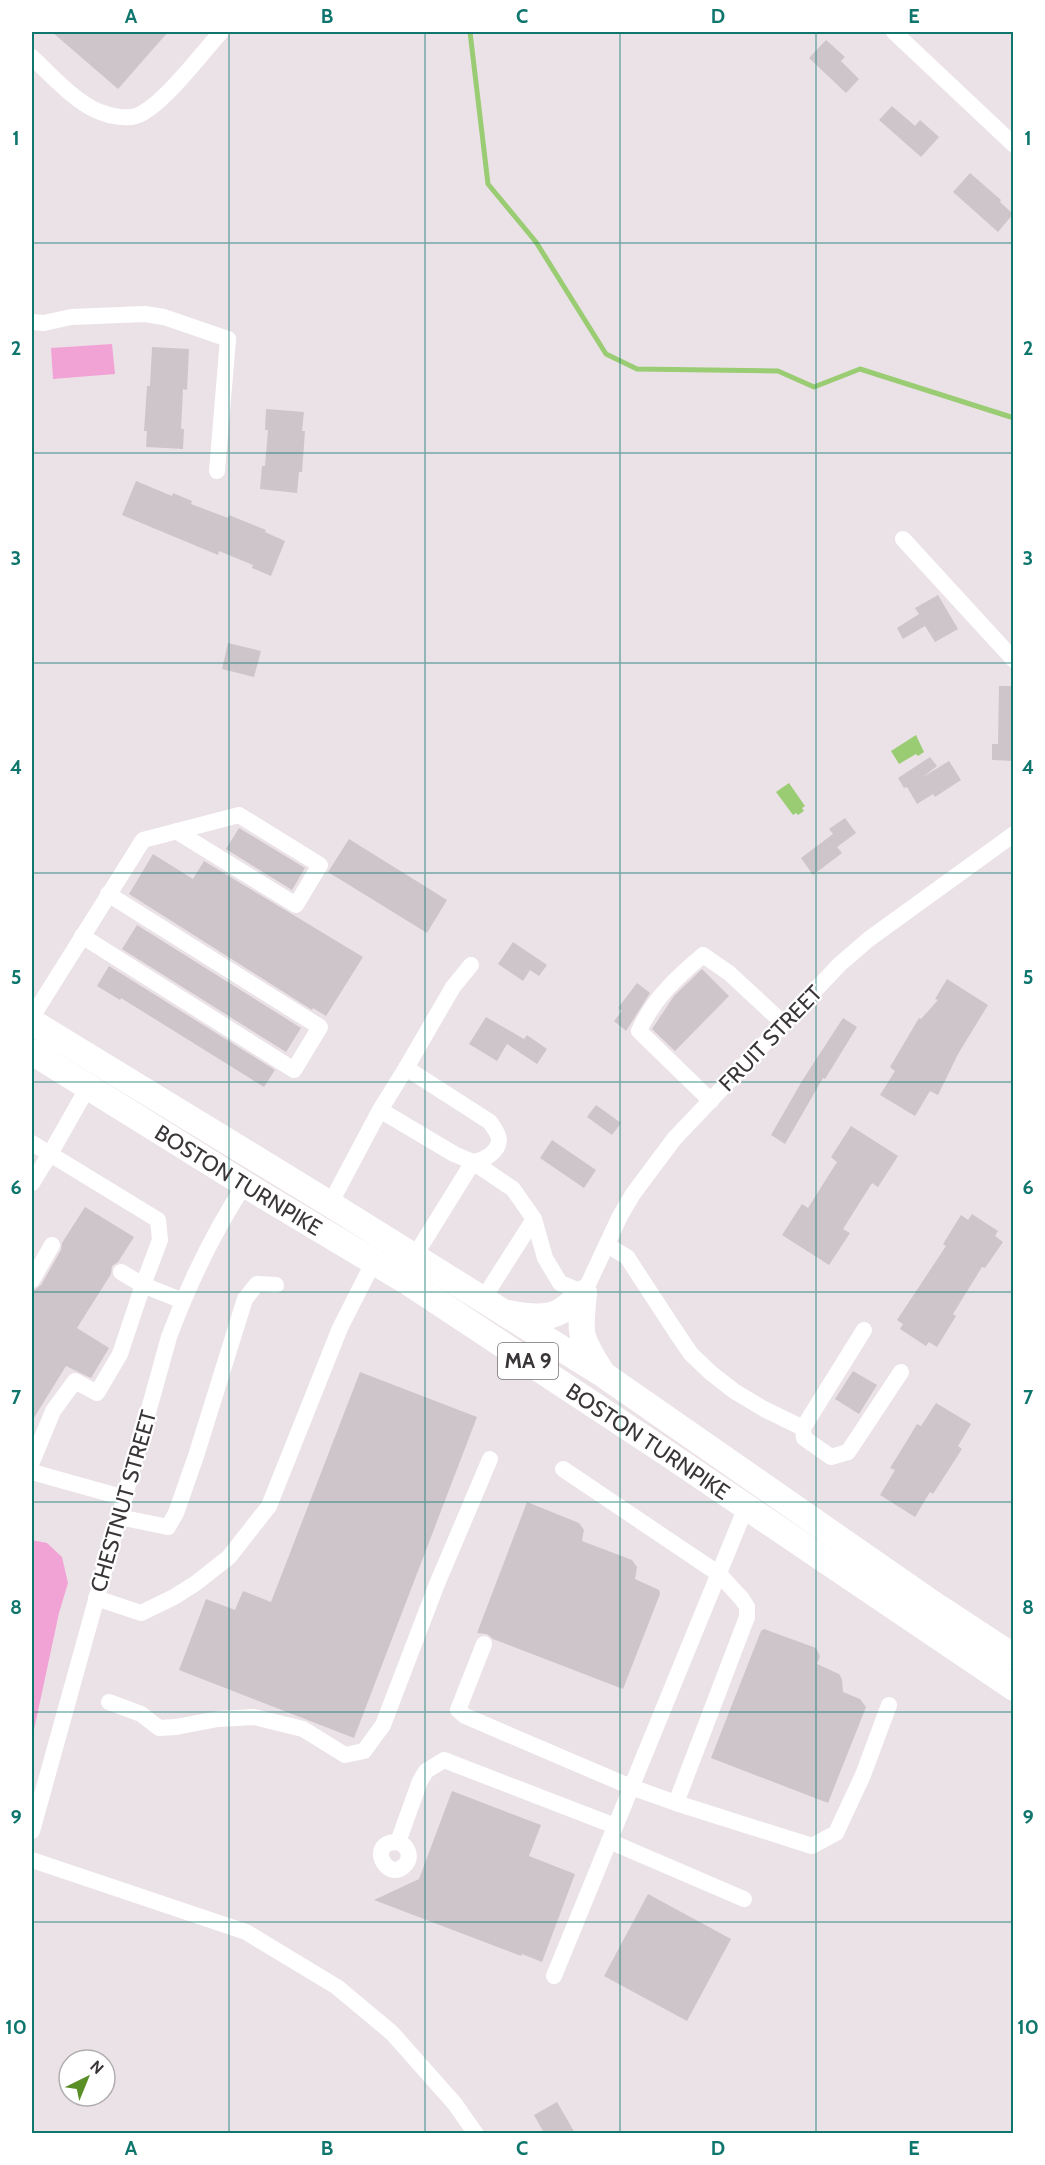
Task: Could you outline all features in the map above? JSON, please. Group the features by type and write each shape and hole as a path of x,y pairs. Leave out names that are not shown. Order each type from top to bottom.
{"highway":[{"name":"BOSTON TURNPIKE","path":"32,1022 604,1375 916,1592 1014,1657"},
{"name":"BOSTON TURNPIKE","path":"32,1052 374,1261 746,1507 1014,1688"},
{"path":"493,1306 520,1316 552,1314 560,1312 584,1293"},
{"path":"584,1293 581,1339 604,1375"}],"street":[{"path":"32,57 69,92 98,112 118,117 136,116 168,91 221,32"},
{"path":"894,32 1014,145"},
{"path":"32,322 44,323 71,317 145,314 164,317 228,339 217,471"},
{"path":"903,539 1014,660"},
{"path":"32,1017 143,840 176,831 239,815 320,865 296,905 176,831"},
{"name":"FRUIT STREET","path":"584,1293 620,1216 633,1194 674,1139 840,964 869,939 1014,834"},
{"path":"82,936 294,1070 320,1027 108,894"},
{"path":"711,1101 639,1031 647,1012 675,978 703,955 729,973 783,1024"},
{"path":"330,1204 380,1110 453,987 471,965"},
{"path":"406,1068 490,1122 499,1141 495,1150 481,1161 473,1162"},
{"path":"32,1183 88,1087"},
{"path":"380,1110 454,1154 473,1162 513,1189 534,1219 545,1258 560,1283 584,1293"},
{"path":"32,1143 158,1220 159,1240 120,1354 97,1393 75,1382 53,1411 32,1461"},
{"path":"414,1257 473,1162"},
{"name":"CHESTNUT STREET","path":"32,1831 169,1337 215,1233 245,1184"},
{"path":"493,1306 534,1219"},
{"path":"32,1280 52,1245"},
{"path":"607,1245 627,1257 685,1344 711,1373 734,1391 802,1428"},
{"path":"96,1598 141,1612 190,1587 229,1557 270,1506 340,1328 374,1261"},
{"path":"121,1272 143,1285 183,1301"},
{"path":"119,1517 168,1527 176,1513 196,1456 245,1299 257,1284 276,1285"},
{"path":"864,1330 802,1428 804,1438 831,1456 848,1452 901,1372"},
{"path":"109,1702 141,1714 159,1728 218,1719 254,1717 303,1729 345,1755 364,1751 383,1725 437,1584 490,1459"},
{"path":"563,1469 719,1574 747,1607 747,1617 676,1803"},
{"path":"32,1472 125,1498"},
{"path":"554,1976 746,1507"},
{"path":"484,1644 458,1710 465,1716 631,1787 812,1846 836,1833 863,1775 889,1706"},
{"path":"398,1842 420,1781 426,1771 444,1760 612,1834 744,1899"},
{"path":"32,1860 246,1932 337,1987 392,2034 455,2104 476,2133"}],"shaded area":[{"path":"112,344 115,374 53,379 51,348"},
{"path":"916,735 924,752 899,764 891,751"},
{"path":"789,783 805,806 802,808 804,811 798,815 796,813 793,815 776,792"},
{"path":"32,1540 47,1543 62,1557 68,1583 59,1613 32,1739"}],"building":[{"path":"52,32 168,32 118,89"},
{"path":"826,40 845,57 841,61 859,79 846,93 809,58"},
{"path":"892,106 915,126 920,120 939,137 921,157 879,120"},
{"path":"970,173 1001,200 1000,202 1013,214 998,232 953,192"},
{"path":"152,347 189,349 187,390 183,389 181,429 184,429 183,449 146,447 147,431 144,431"},
{"path":"266,409 304,412 302,472 299,472 297,493 260,489 262,466 265,466 268,430 265,430"},
{"path":"136,481 172,496 173,493 192,501 191,504 228,518 229,515 266,530 265,532 285,541 271,576 252,568 253,565 219,551 218,555 122,515"},
{"path":"938,595 958,629 935,642 925,626 903,639 897,628 919,614 915,608"},
{"path":"228,643 261,651 254,677 222,669"},
{"path":"999,686 1014,686 1014,761 992,760 992,744 998,744"},
{"path":"930,757 937,766 923,777 949,761 961,780 935,797 933,794 917,804 907,787 904,788 898,778"},
{"path":"845,818 856,833 837,847 842,853 813,875 801,858 833,834 829,829"},
{"path":"239,828 305,868 292,890 226,849"},
{"path":"349,839 447,900 427,933 328,872"},
{"path":"153,854 193,879 204,861 363,957 326,1016 313,1008 312,1010 129,894"},
{"path":"137,925 301,1028 286,1052 122,949"},
{"path":"513,942 547,965 539,976 530,970 523,981 498,964"},
{"path":"109,966 275,1070 264,1087 121,998 120,1000 97,986"},
{"path":"702,969 729,996 675,1051 652,1029 674,996"},
{"path":"947,979 988,1005 958,1054 938,1095 930,1091 915,1116 880,1095 895,1071 890,1067 919,1018 921,1019 938,1000 935,999"},
{"path":"637,983 650,993 626,1031 614,1021 622,1011 618,1008"},
{"path":"486,1017 524,1039 527,1035 547,1049 537,1064 507,1044 497,1061 469,1044"},
{"path":"843,1018 857,1027 825,1079 823,1078 785,1144 771,1135 802,1081"},
{"path":"596,1105 621,1123 612,1135 587,1117"},
{"path":"851,1126 898,1156 878,1187 872,1183 843,1229 850,1233 829,1265 782,1235 802,1204 808,1208 837,1162 831,1157"},
{"path":"552,1140 596,1170 584,1188 540,1158"},
{"path":"85,1207 134,1237 118,1262 112,1266 111,1274 77,1328 109,1348 91,1378 66,1366 32,1421 32,1292 41,1285 61,1250 62,1243"},
{"path":"972,1214 998,1231 995,1236 1003,1242 985,1268 982,1267 953,1314 956,1316 937,1347 929,1342 926,1346 900,1329 903,1324 897,1320 946,1246 943,1244 961,1215 968,1220"},
{"path":"853,1371 877,1385 859,1414 835,1399"},
{"path":"360,1372 477,1417 354,1738 179,1670 206,1599 235,1610 243,1591 271,1602"},
{"path":"936,1403 971,1424 958,1446 962,1449 933,1494 930,1492 915,1517 880,1495 895,1470 890,1468 917,1424 921,1426"},
{"path":"527,1502 579,1523 584,1530 582,1541 632,1560 637,1567 635,1579 659,1590 660,1594 623,1689 493,1639 487,1634 477,1633"},
{"path":"764,1629 816,1648 820,1656 817,1664 839,1674 842,1679 843,1692 860,1699 866,1707 828,1803 711,1758 761,1631"},
{"path":"452,1791 541,1825 529,1856 575,1874 542,1962 374,1900 419,1879"},
{"path":"648,1894 731,1939 687,2021 604,1976"},
{"path":"557,2102 575,2133 544,2133 534,2115"}],"waterway":[{"path":"470,32 488,184 536,242 606,354 637,369 778,371 814,387 860,369 1014,418"}]}
